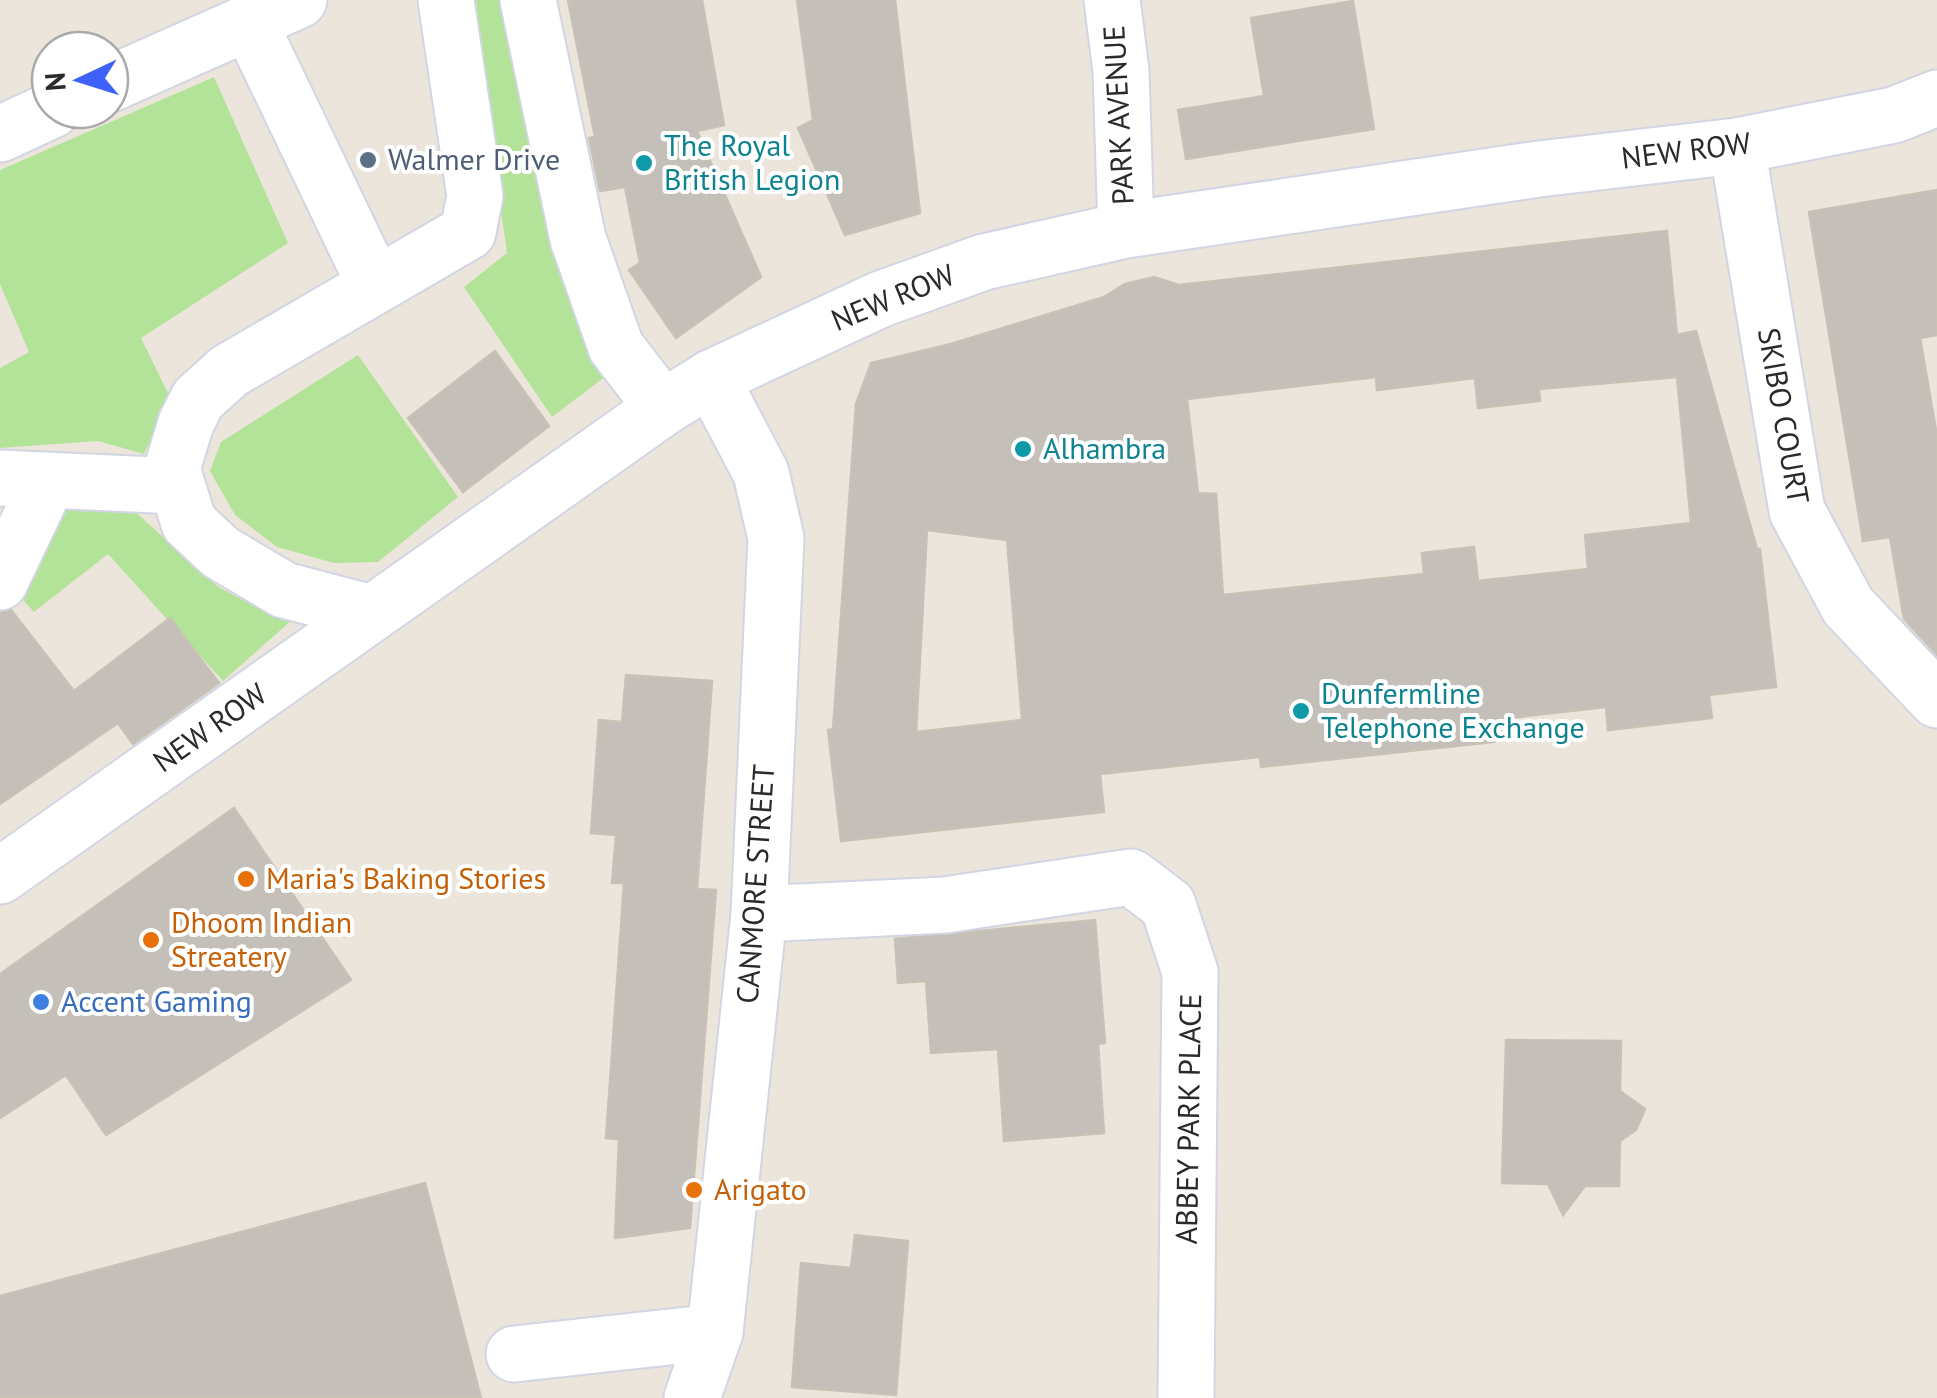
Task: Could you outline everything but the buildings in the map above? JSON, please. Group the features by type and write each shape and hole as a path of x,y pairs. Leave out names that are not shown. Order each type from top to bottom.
{"street":[{"path":"130,75 299,0"},
{"path":"372,613 284,590 220,552 189,523 172,469 198,399 228,371 468,232 476,196 446,0"},
{"path":"528,0 578,239 616,347 663,408"},
{"name":"PARK AVENUE","path":"1112,0 1121,71 1126,230"},
{"path":"249,22 375,285"},
{"name":"NEW ROW","path":"0,876 663,408 711,378 880,299 984,262 1126,230 1540,169 1737,146 1894,114 1937,98"},
{"path":"0,134 30,120"},
{"name":"SKIBO COURT","path":"1737,146 1798,511 1848,606 1937,700"},
{"name":"CANMORE STREET","path":"692,1398 715,1332 759,914 776,538 761,473 711,378"},
{"path":"0,582 24,480 178,486"},
{"name":"ABBEY PARK PLACE","path":"759,914 945,905 1131,877 1168,905 1190,972 1186,1398"},
{"path":"514,1354 715,1332"}],"green space":[{"path":"476,0 511,0 610,373 552,417 464,287 507,253"},
{"path":"214,77 288,243 141,338 170,397 144,454 98,441 0,448 0,368 29,352 0,284 0,170 92,130 130,130 130,114"},
{"path":"358,355 458,497 378,562 334,563 277,547 235,515 210,471 221,442"},
{"path":"60,496 121,499 217,586 256,607 292,620 223,681 108,554 34,612 16,592"}],"place":[{"name":"Walmer Drive","path":"368,160"},
{"name":"The Royal British Legion","path":"644,163"},
{"name":"Alhambra","path":"1023,449"},
{"name":"Dunfermline Telephone Exchange","path":"1301,711"},
{"name":"Maria's Baking Stories","path":"246,879"},
{"name":"Dhoom Indian Streatery","path":"151,940"},
{"name":"Accent Gaming","path":"41,1002"},
{"name":"Arigato","path":"694,1190"}]}
